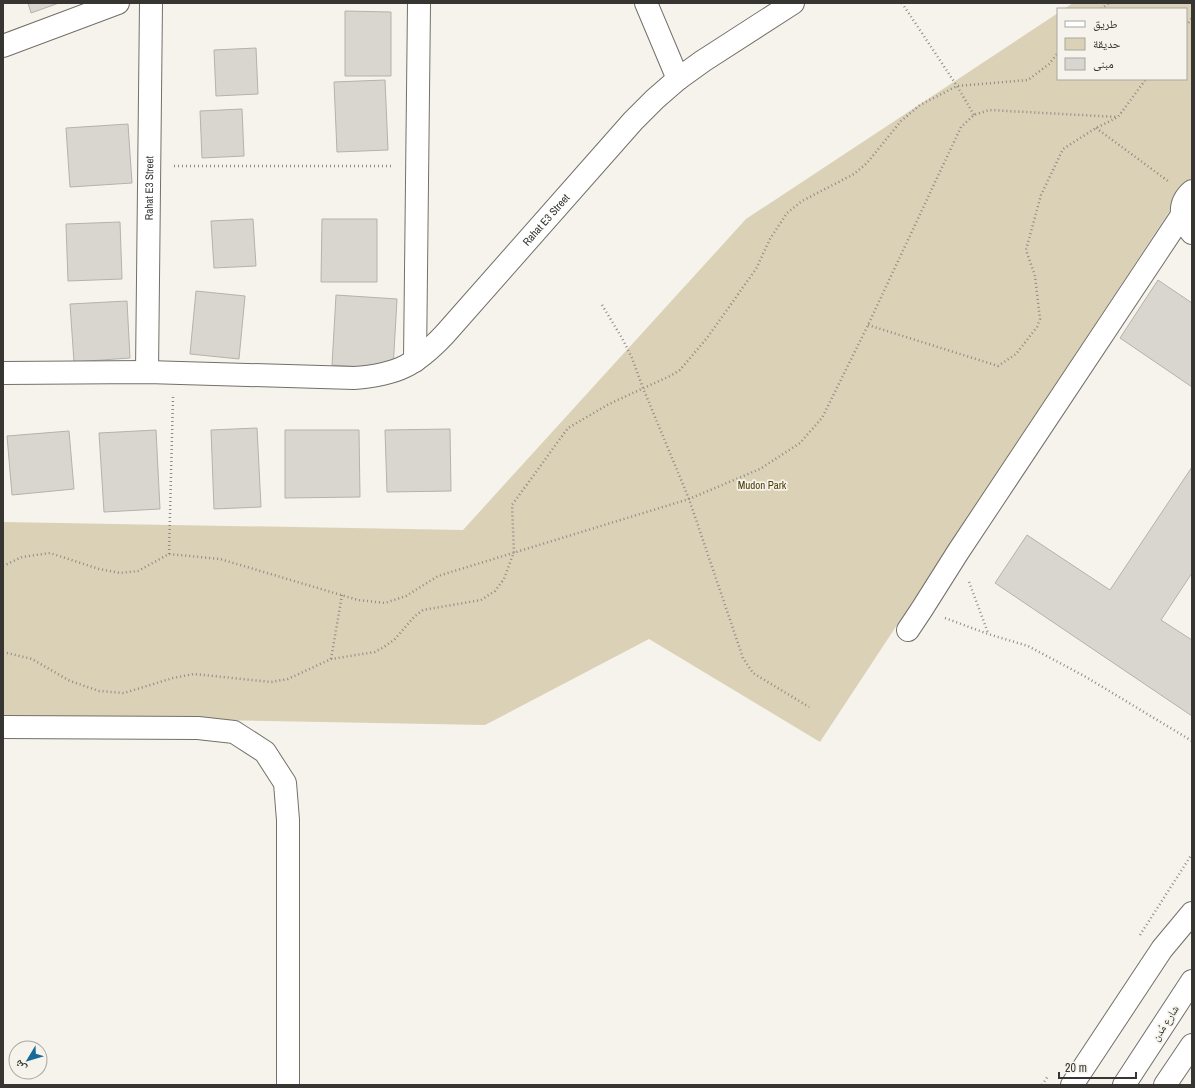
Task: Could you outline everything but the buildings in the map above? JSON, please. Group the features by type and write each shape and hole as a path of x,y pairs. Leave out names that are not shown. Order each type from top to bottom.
{"street":[{"path":"3,46 118,3"},
{"name":"Rahat E3 Street","path":"147,372 151,3"},
{"path":"415,361 419,3"},
{"path":"646,3 678,79"},
{"name":"Rahat E3 Street","path":"3,373 147,372 173,374 354,378 376,376 396,370 415,361 432,348 633,121 655,99 678,79 703,61 793,3"},
{"path":"908,630 958,552 1188,209"},
{"path":"3,727 198,728 234,732 265,752 285,783 288,820 288,1085"},
{"path":"1072,1085 1162,949 1192,912"},
{"name":"شارع مُدن","path":"1124,1085 1192,981"},
{"path":"1165,1085 1192,1045"}],"path":[{"path":"902,3 957,86 974,115"},
{"path":"3,652 32,659 70,681 99,691 124,693 174,678 194,674 271,682 288,679 330,659 375,652 395,639 414,617 423,610 481,600 495,591 504,579 514,552 512,505 568,428 609,404 680,370 707,338 756,269 770,239 787,214 802,201 854,174 867,163 901,121 920,105 957,86 1028,80 1048,64 1057,54"},
{"path":"868,325 998,366 1016,354 1037,327 1040,319 1035,276 1026,250 1041,195 1063,149 1096,128 1118,117 1145,80"},
{"path":"3,566 22,557 50,553 100,569 120,573 138,571 169,554 220,559 358,600 385,603 406,596 438,576 689,499 760,469 800,443 822,418 868,325 961,127 974,115 989,110 1118,117"},
{"path":"1096,128 1188,209"},
{"path":"149,167 417,166"},
{"path":"602,305 632,358 689,499 743,658 753,673 809,707"},
{"path":"169,554 173,374"},
{"path":"958,552 988,634"},
{"path":"330,659 342,595"},
{"path":"922,609 988,634 1028,646 1086,677 1192,741"}],"green space":[{"name":"Mudon Park","path":"1073,3 1192,3 1192,177 820,742 649,639 485,725 3,716 3,522 463,530 746,219 1057,14 1057,80 1187,80 1187,8 1066,8"}]}
